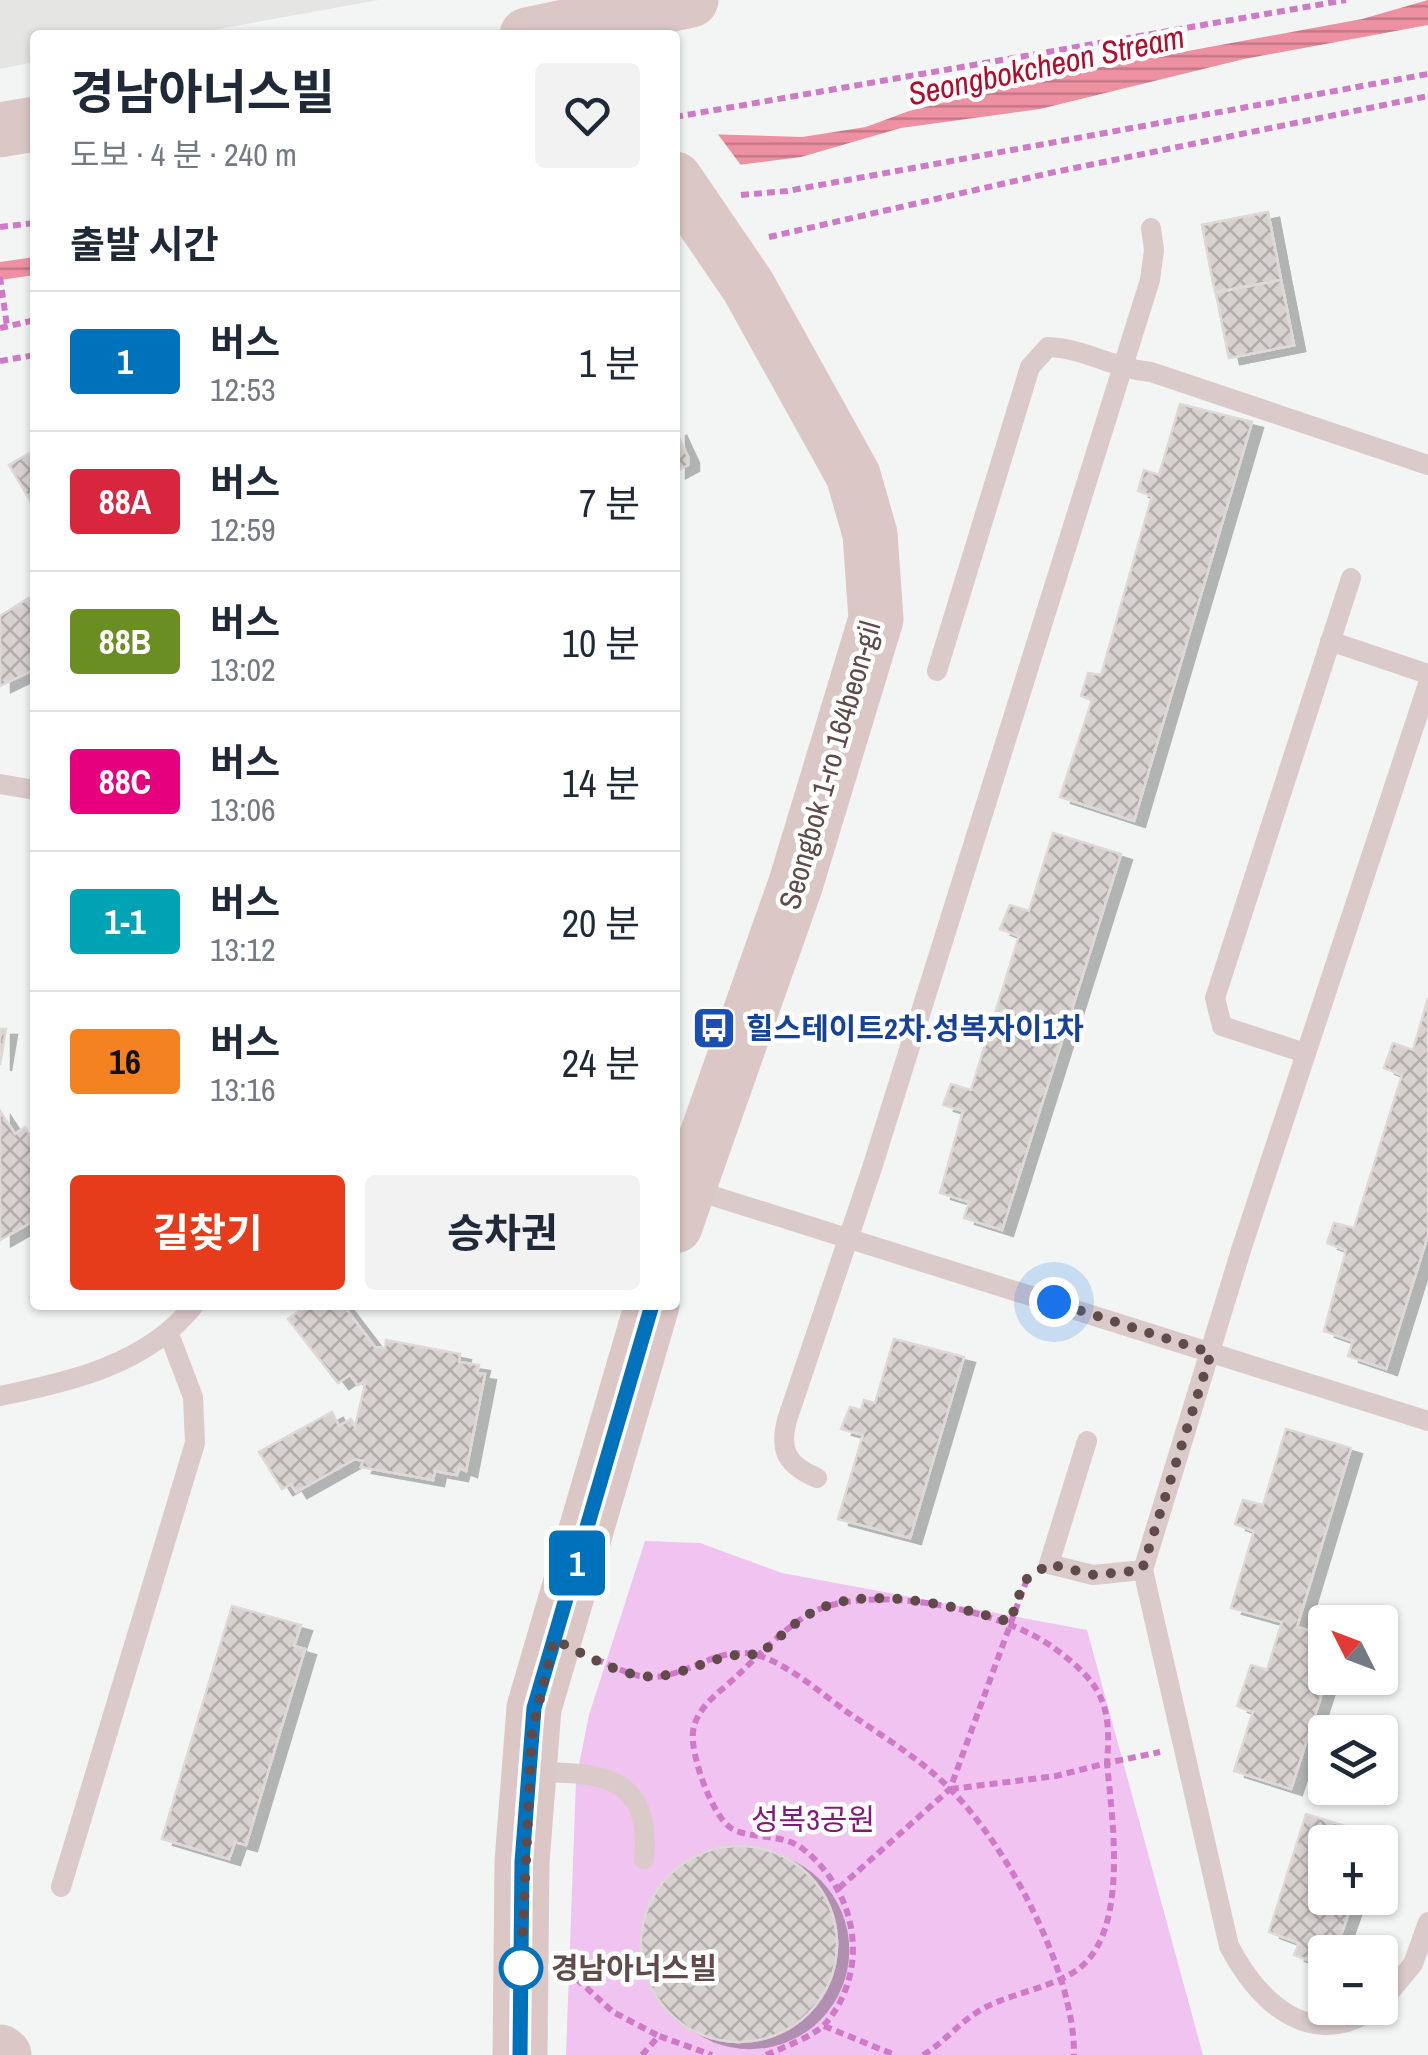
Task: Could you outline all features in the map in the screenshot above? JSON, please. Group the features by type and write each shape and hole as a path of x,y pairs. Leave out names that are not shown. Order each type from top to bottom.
{"street":[{"path":"554,24 690,0"},
{"path":"0,130 30,125"},
{"name":"Seongbok 1-ro 164beon-gil","path":"680,184 727,235 853,474 870,534 876,618 796,883 680,1196"},
{"path":"520,2055 521,1930 534,1708 651,1310"}],"lane":[{"path":"817,1478 798,1469 781,1443 1150,280 1154,250 1151,228"},
{"path":"938,672 1030,367 1048,347 1063,348 1120,369 1151,372 1428,465"},
{"path":"1305,1053 1222,1026 1215,998 1350,578"},
{"path":"1330,641 1428,674"},
{"path":"1308,2020 1294,2020 1268,2003 1246,1977 1230,1946 1142,1570 1305,1053 1428,684"},
{"path":"0,784 30,789"},
{"path":"680,1199 847,1239 1428,1421"},
{"path":"0,1396 75,1378 169,1334 190,1310"},
{"path":"61,1888 196,1443 194,1397 169,1334"},
{"path":"1087,1442 1049,1564 1094,1575 1142,1570"},
{"path":"528,1772 587,1773 610,1778 624,1787 638,1804 646,1831 644,1859"},
{"path":"1398,1982 1414,1964 1428,1922"}],"path":[{"path":"680,116 1346,0"},
{"path":"727,235 804,188 1428,74"},
{"path":"727,235 1428,96"},
{"path":"0,227 30,224"},
{"path":"0,277 4,327 30,321"},
{"path":"0,362 30,356"},
{"path":"839,1888 950,1789 1024,1581 1049,1564"},
{"path":"766,2055 824,2026 849,1986 855,1944 839,1888 801,1847 776,1836 730,1827 714,1810 692,1733 701,1709 759,1655 812,1612 850,1599 901,1602 1010,1622 1074,1663 1100,1691 1110,1728 1107,1763 1114,1855 1112,1899 1091,1952 1077,1970 986,2007 922,2055"},
{"path":"554,1640 629,1673 648,1677 668,1675 733,1652 759,1655 816,1689 950,1789 982,1825 1016,1882 1059,1977 1074,2024 1074,2055"},
{"path":"950,1789 1056,1776 1183,1748"},
{"path":"521,1930 613,2012 659,2036 712,2055"},
{"path":"824,2026 895,2055"},
{"path":"642,2055 659,2036"}],"shaded area":[{"path":"0,0 379,0 213,30 30,30 30,63 0,69"},
{"path":"1428,0 1428,25 1244,59 1040,109 901,128 801,157 680,172 680,166 703,134 802,137 866,127 909,111 1041,78 1362,19"},
{"path":"30,258 30,276 0,280 0,262"}],"green space":[{"name":"성복3공원","path":"645,1541 700,1543 782,1573 1087,1630 1203,2055 566,2055 576,1780 589,1715"}],"pier":[{"path":"714,129 743,168 680,177 680,135"}],"building":[{"path":"1268,212 1281,280 1215,292 1202,225"},
{"path":"1268,212 1281,280 1215,292 1202,225"},
{"path":"1281,280 1294,345 1229,358 1216,293"},
{"path":"1281,280 1294,345 1229,358 1216,293"},
{"path":"1180,404 1252,422 1134,821 1060,797 1092,700 1081,696 1088,673 1101,675 1152,496 1138,491 1144,470 1159,475"},
{"path":"680,440 688,457 688,465 680,469"},
{"path":"30,453 30,501 9,465"},
{"path":"30,597 30,671 0,686 0,616"},
{"path":"1053,833 1121,854 1002,1230 964,1218 969,1202 940,1193 963,1111 943,1105 951,1084 971,1090 1019,936 1000,929 1010,905 1029,911"},
{"path":"1428,998 1428,1235 1386,1369 1348,1356 1353,1341 1324,1331 1346,1250 1327,1243 1334,1223 1354,1228 1402,1075 1384,1068 1393,1043 1413,1050"},
{"path":"0,1029 6,1029 0,1065"},
{"path":"0,1111 15,1134 25,1127 30,1136 30,1223 0,1240"},
{"path":"301,1310 347,1310 375,1347 385,1348 386,1340 460,1354 459,1362 479,1365 477,1373 485,1374 466,1471 459,1468 457,1475 435,1471 433,1480 361,1467 363,1461 355,1459 296,1492 291,1484 282,1489 259,1452 332,1412 339,1426 351,1419 355,1427 366,1380 358,1385 350,1375 338,1383 288,1319"},
{"path":"894,1339 964,1357 910,1538 838,1519 863,1435 841,1429 850,1407 861,1410 864,1400 875,1403"},
{"path":"1286,1429 1351,1448 1297,1627 1308,1630 1308,1695 1321,1695 1315,1715 1308,1715 1308,1737 1291,1789 1234,1771 1253,1712 1237,1706 1251,1665 1267,1670 1282,1622 1231,1608 1254,1531 1235,1524 1243,1500 1263,1505"},
{"path":"232,1606 301,1625 294,1646 305,1649 246,1845 235,1842 229,1859 162,1839"},
{"path":"1306,1814 1342,1825 1308,1825 1308,1915 1348,1915 1341,1935 1308,1935 1308,1960 1294,1955 1299,1943 1269,1932"},
{"path":"739,1846 776,1854 808,1875 829,1907 837,1944 829,1981 808,2013 776,2034 739,2042 702,2034 670,2013 649,1981 641,1944 649,1907 670,1875 702,1854"}],"bus line":[{"name":"1","path":"520,2055 522,1862 534,1708 651,1310"}],"place":[{"name":"힐스테이트2차.성복자이1차","path":"714,1028"},
{"name":"경남아너스빌","path":"521,1968"}],"route":[{"path":"521,1968 522,1862 534,1708 554,1640 629,1673 648,1677 668,1675 733,1652 759,1655 812,1612 850,1599 901,1602 1010,1622 1024,1581 1049,1564 1094,1575 1142,1570 1211,1353 1054,1302"}],"water label":[{"name":"Seongbokcheon Stream","path":"1046,65"}]}
